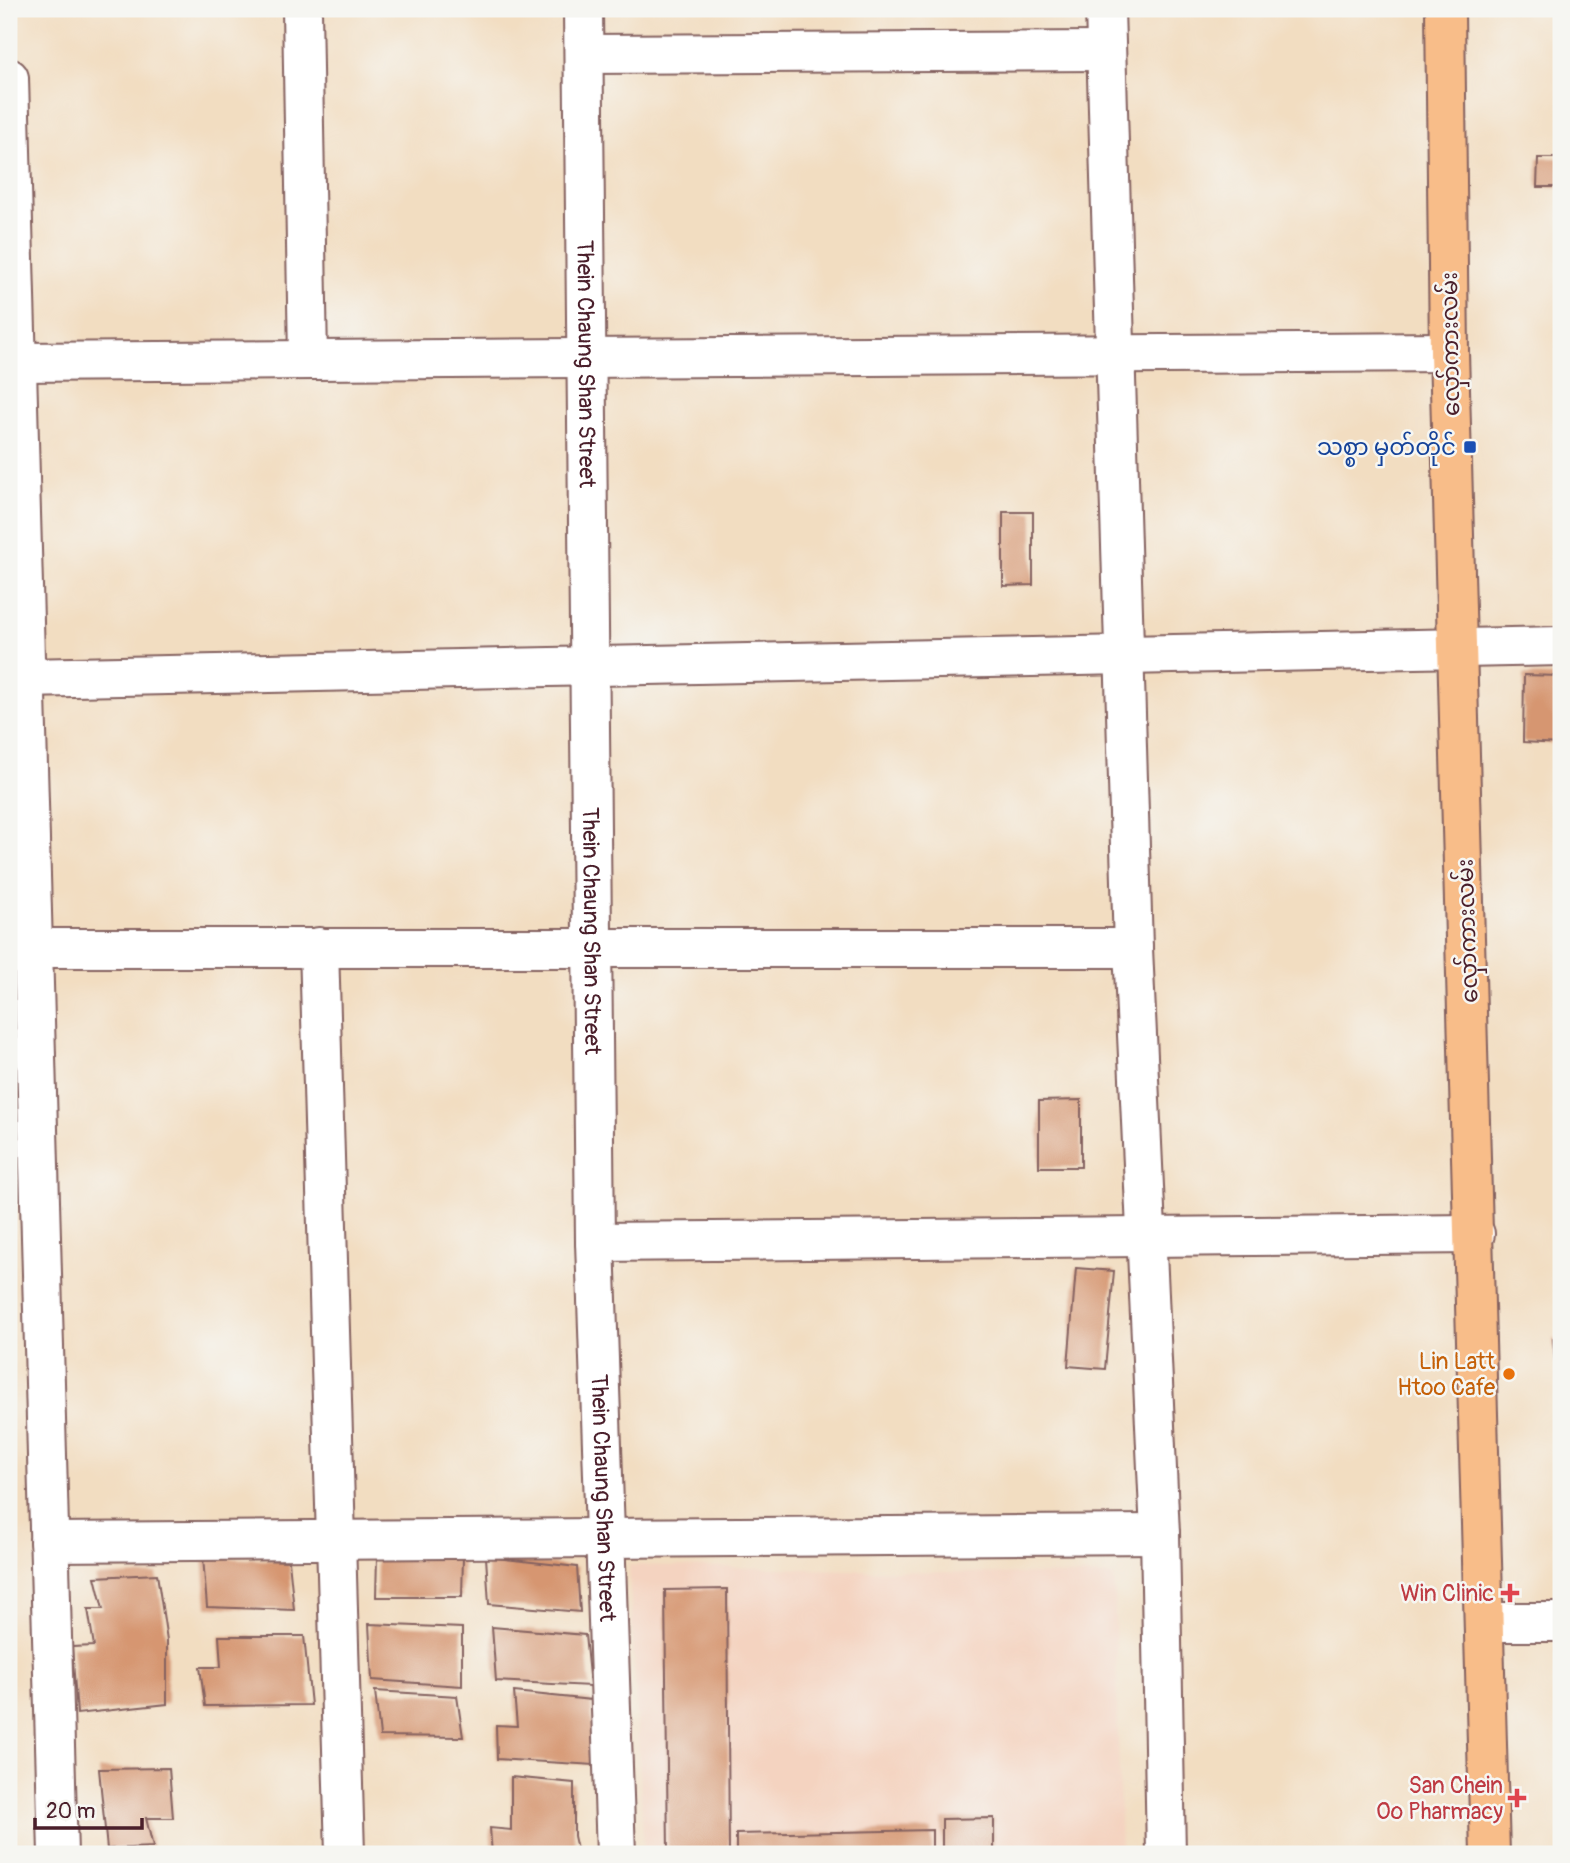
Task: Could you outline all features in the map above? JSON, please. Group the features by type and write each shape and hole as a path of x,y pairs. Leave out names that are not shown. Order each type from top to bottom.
{"main road":[{"name":"လှော်ကားလမ်း","path":"1445,9 1449,352 1490,1854"}],"street":[{"path":"302,9 308,360"},
{"name":"Thein Chaung Shan Street","path":"583,9 595,1242 615,1854"},
{"path":"1105,9 1133,948 1144,1239 1160,1534 1167,1854"},
{"path":"584,54 1106,51"},
{"path":"9,78 58,1854"},
{"path":"16,362 1449,352"},
{"path":"25,678 1459,646 1561,646"},
{"path":"319,947 345,1854"},
{"path":"33,948 1133,948"},
{"path":"595,1242 1475,1234"},
{"path":"49,1542 1160,1534"},
{"path":"1484,1622 1561,1622"}],"shaded area":[{"path":"629,1565 1114,1576 1121,1854 644,1854"}],"building":[{"path":"1538,158 1561,158 1561,187 1537,187"},
{"path":"1559,430 1561,431 1561,458 1557,457"},
{"path":"1003,512 1033,512 1033,585 1003,586"},
{"path":"1524,675 1561,676 1561,744 1523,742"},
{"path":"1081,1100 1081,1167 1039,1167 1039,1101"},
{"path":"1076,1268 1114,1271 1105,1369 1068,1366"},
{"path":"1553,1339 1561,1340 1561,1394 1558,1394"},
{"path":"203,1557 289,1561 294,1610 207,1607"},
{"path":"377,1557 463,1557 462,1597 376,1597"},
{"path":"486,1557 577,1567 580,1612 489,1604"},
{"path":"157,1574 167,1640 167,1704 77,1714 72,1647 94,1646 88,1609 103,1609 95,1577"},
{"path":"727,1589 729,1854 668,1854 665,1590"},
{"path":"369,1624 462,1628 462,1686 372,1680"},
{"path":"492,1627 585,1635 590,1686 496,1681"},
{"path":"219,1636 304,1636 311,1705 205,1706 200,1667 221,1667"},
{"path":"1556,1645 1561,1645 1561,1714 1557,1714"},
{"path":"375,1691 457,1696 463,1737 380,1736"},
{"path":"514,1692 591,1700 595,1765 497,1759 496,1725 517,1726"},
{"path":"169,1768 173,1818 146,1818 153,1847 107,1849 99,1769"},
{"path":"511,1777 574,1783 574,1836 578,1854 492,1854 490,1828 511,1830"},
{"path":"994,1818 994,1854 942,1854 942,1819"},
{"path":"932,1830 932,1854 736,1854 736,1834"}],"place":[{"name":"သစ္စာ မှတ်တိုင်","path":"1470,447"},
{"name":"Lin Latt Htoo Cafe","path":"1509,1374"},
{"name":"Win Clinic","path":"1510,1593"},
{"name":"San Chein Oo Pharmacy","path":"1517,1798"}]}
